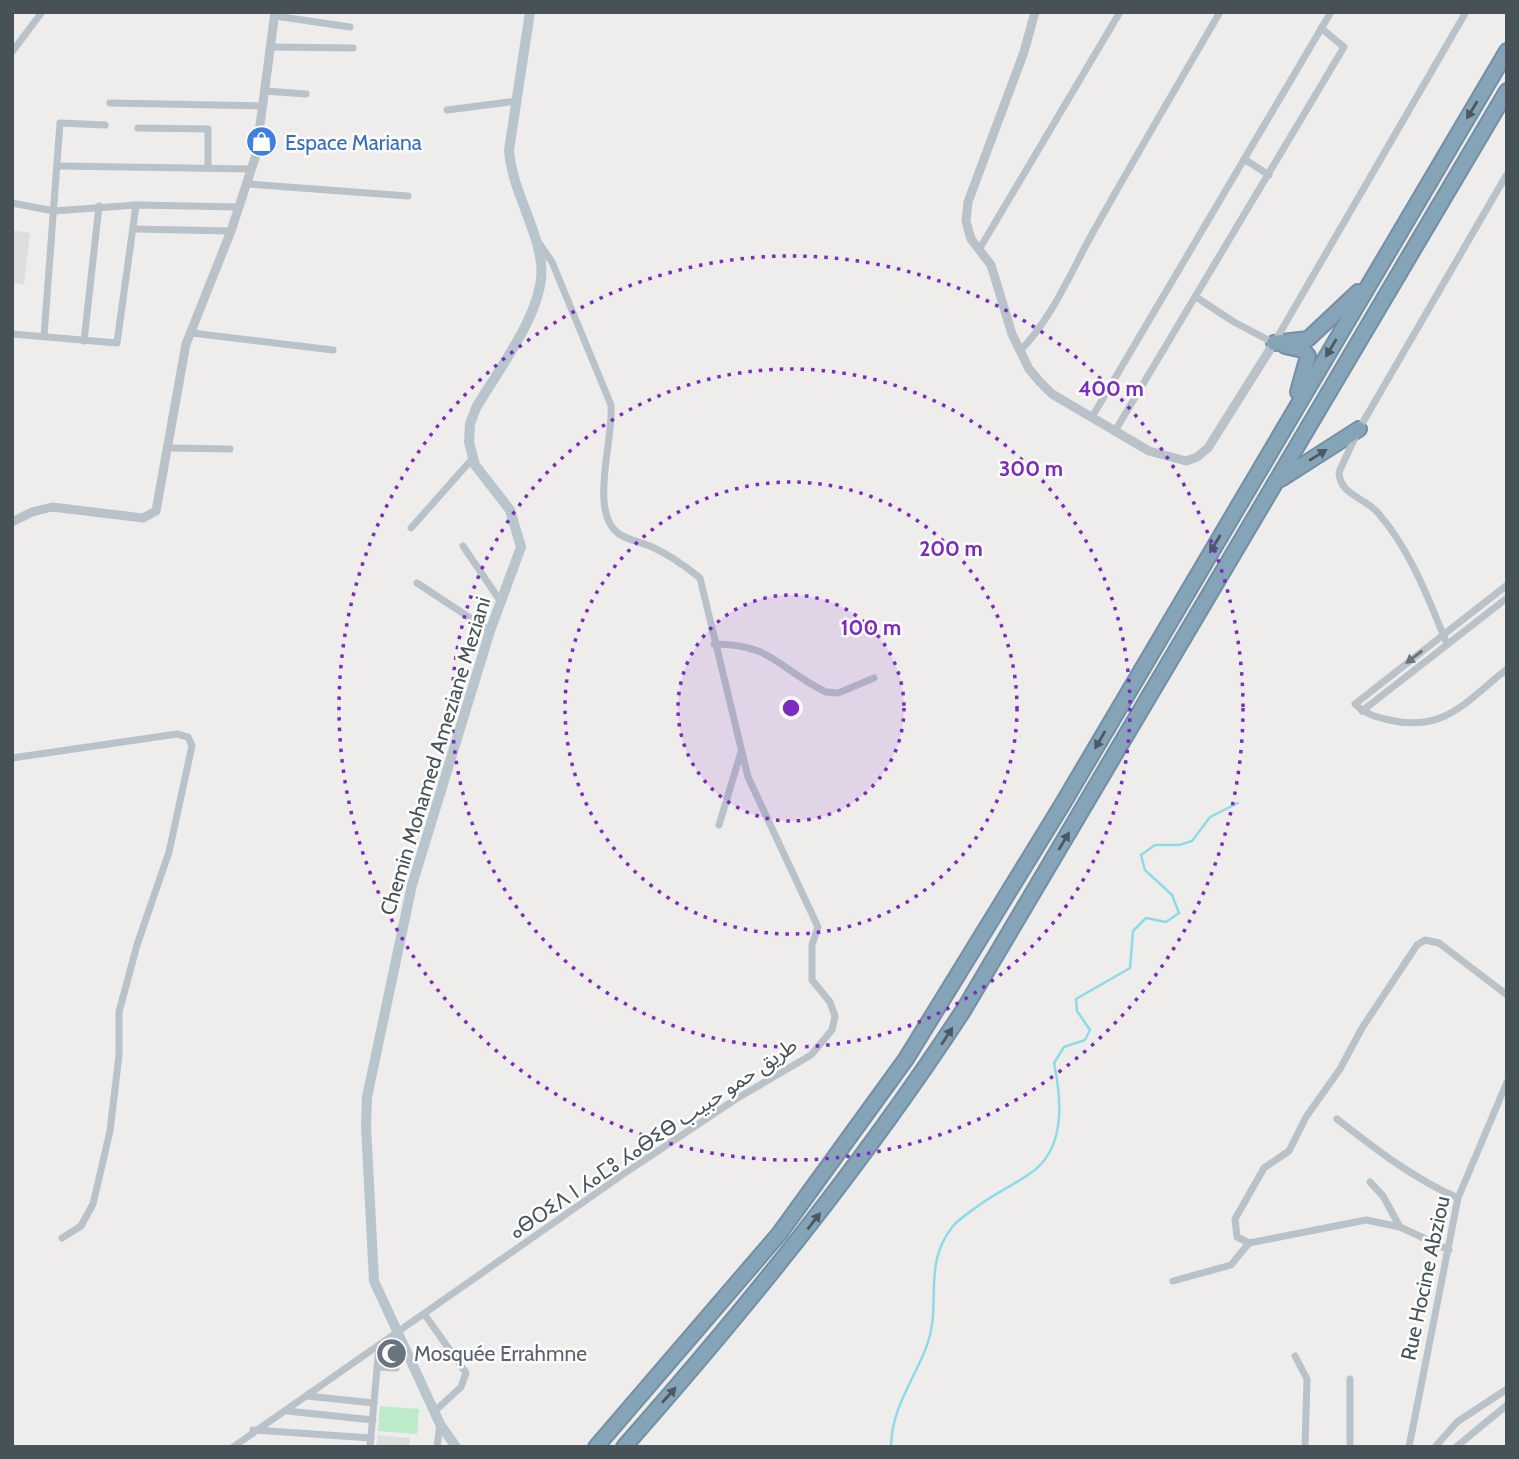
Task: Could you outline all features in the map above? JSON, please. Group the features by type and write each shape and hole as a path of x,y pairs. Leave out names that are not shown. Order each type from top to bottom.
{"highway":[{"path":"596,1447 779,1234 900,1069 973,953 1507,51"},
{"path":"624,1447 763,1287 899,1108 996,958 1507,91"},
{"path":"1274,343 1308,339 1374,276"},
{"path":"1274,343 1303,350 1308,356 1287,423"},
{"path":"1277,481 1359,429"}],"main road":[{"path":"473,458 469,442 473,416 536,304 542,282 541,262 533,233 510,168 510,131 530,12"},
{"name":"Chemin Mohamed Ameziane Meziani","path":"456,1447 434,1412 374,1281 367,1097 412,885 490,631 522,547 510,510 475,465 473,458"}],"street":[{"path":"12,52 42,12"},
{"path":"1035,12 1024,52 968,202 966,221 971,239 991,265 1020,351 1029,369 1052,394 1149,451 1172,460 1197,457 1208,448 1274,343 1466,12"},
{"path":"980,248 1120,12"},
{"path":"1020,351 1033,337 1067,282 1091,235 1220,12"},
{"path":"1091,417 1331,12"},
{"path":"12,522 32,512 51,507 143,518 152,516 158,505 170,448 186,344 252,170 275,14 350,27"},
{"path":"1115,431 1343,47 1321,28"},
{"path":"12,37 24,37"},
{"path":"271,47 353,48"},
{"path":"265,91 306,94"},
{"path":"447,110 517,101"},
{"path":"110,103 263,106"},
{"path":"44,335 59,166 60,123 105,125"},
{"path":"138,128 208,129 208,168"},
{"path":"1244,159 1269,175"},
{"path":"59,166 252,170"},
{"path":"1447,644 1398,540 1374,509 1347,492 1340,483 1340,466 1507,174"},
{"path":"248,184 408,196"},
{"path":"12,203 54,211 99,206 239,206"},
{"path":"12,334 117,343 136,205"},
{"path":"84,341 99,206"},
{"path":"134,229 231,231"},
{"name":"ⴰⴱⵔⵉⴷ ⵏ ⵃⴰⵎⵓ ⵃⴰⴱⵉⴱ طريق حمو حبيب","path":"233,1447 252,1430 286,1411 625,1173 736,1099 811,1055 832,1030 835,1016 830,1002 812,980 812,945 818,927 748,776 700,578 679,562 620,536 610,525 602,506 613,427 611,405 552,262 533,233"},
{"path":"1196,297 1234,322 1274,343"},
{"path":"192,332 333,350"},
{"path":"170,448 230,449"},
{"path":"411,528 473,458"},
{"path":"463,546 501,602"},
{"path":"417,583 490,631"},
{"path":"1507,584 1355,704 1362,711 1405,724 1430,724 1449,715 1507,669"},
{"path":"1362,711 1507,598"},
{"path":"714,643 759,649 830,693 874,678"},
{"path":"12,758 177,734 186,736 192,746 169,852 119,1012 119,1055 110,1131 93,1204 81,1226 62,1238"},
{"path":"719,825 741,749"},
{"path":"1449,1250 1400,1227 1366,1220 1249,1243 1237,1237 1235,1219 1264,1168 1289,1152 1306,1117 1340,1069 1362,1028 1417,945 1425,940 1439,943 1507,995"},
{"name":"Rue Hocine Abziou","path":"1409,1447 1458,1198 1507,1082"},
{"path":"1337,1119 1384,1154 1458,1198"},
{"path":"1370,1182 1383,1196 1400,1227"},
{"path":"1173,1281 1231,1265 1249,1243"},
{"path":"425,1315 466,1373 461,1387 434,1412"},
{"path":"370,1447 379,1346"},
{"path":"1295,1356 1307,1379 1305,1447"},
{"path":"377,1367 396,1368"},
{"path":"1350,1379 1350,1447"},
{"path":"1434,1447 1457,1422 1507,1389"},
{"path":"307,1396 374,1403"},
{"path":"1456,1447 1507,1405"},
{"path":"286,1411 373,1420"},
{"path":"437,1447 440,1424"},
{"path":"252,1430 371,1438"}],"shaded area":[{"path":"12,230 30,233 24,285 12,283"},
{"path":"378,1435 410,1438 409,1447 376,1447"}],"green space":[{"path":"380,1406 419,1409 417,1434 378,1431"}],"waterway":[{"path":"891,1447 899,1408 931,1332 935,1271 943,1241 962,1218 1029,1174 1046,1158 1057,1133 1059,1119 1054,1063 1064,1047 1085,1040 1090,1030 1077,1011 1076,999 1130,968 1133,931 1146,918 1166,922 1179,913 1172,895 1145,870 1141,855 1155,845 1179,845 1192,841 1210,817 1238,803"}],"place":[{"name":"Espace Mariana","path":"262,142"},
{"name":"Mosquée Errahmne","path":"391,1353"}]}
